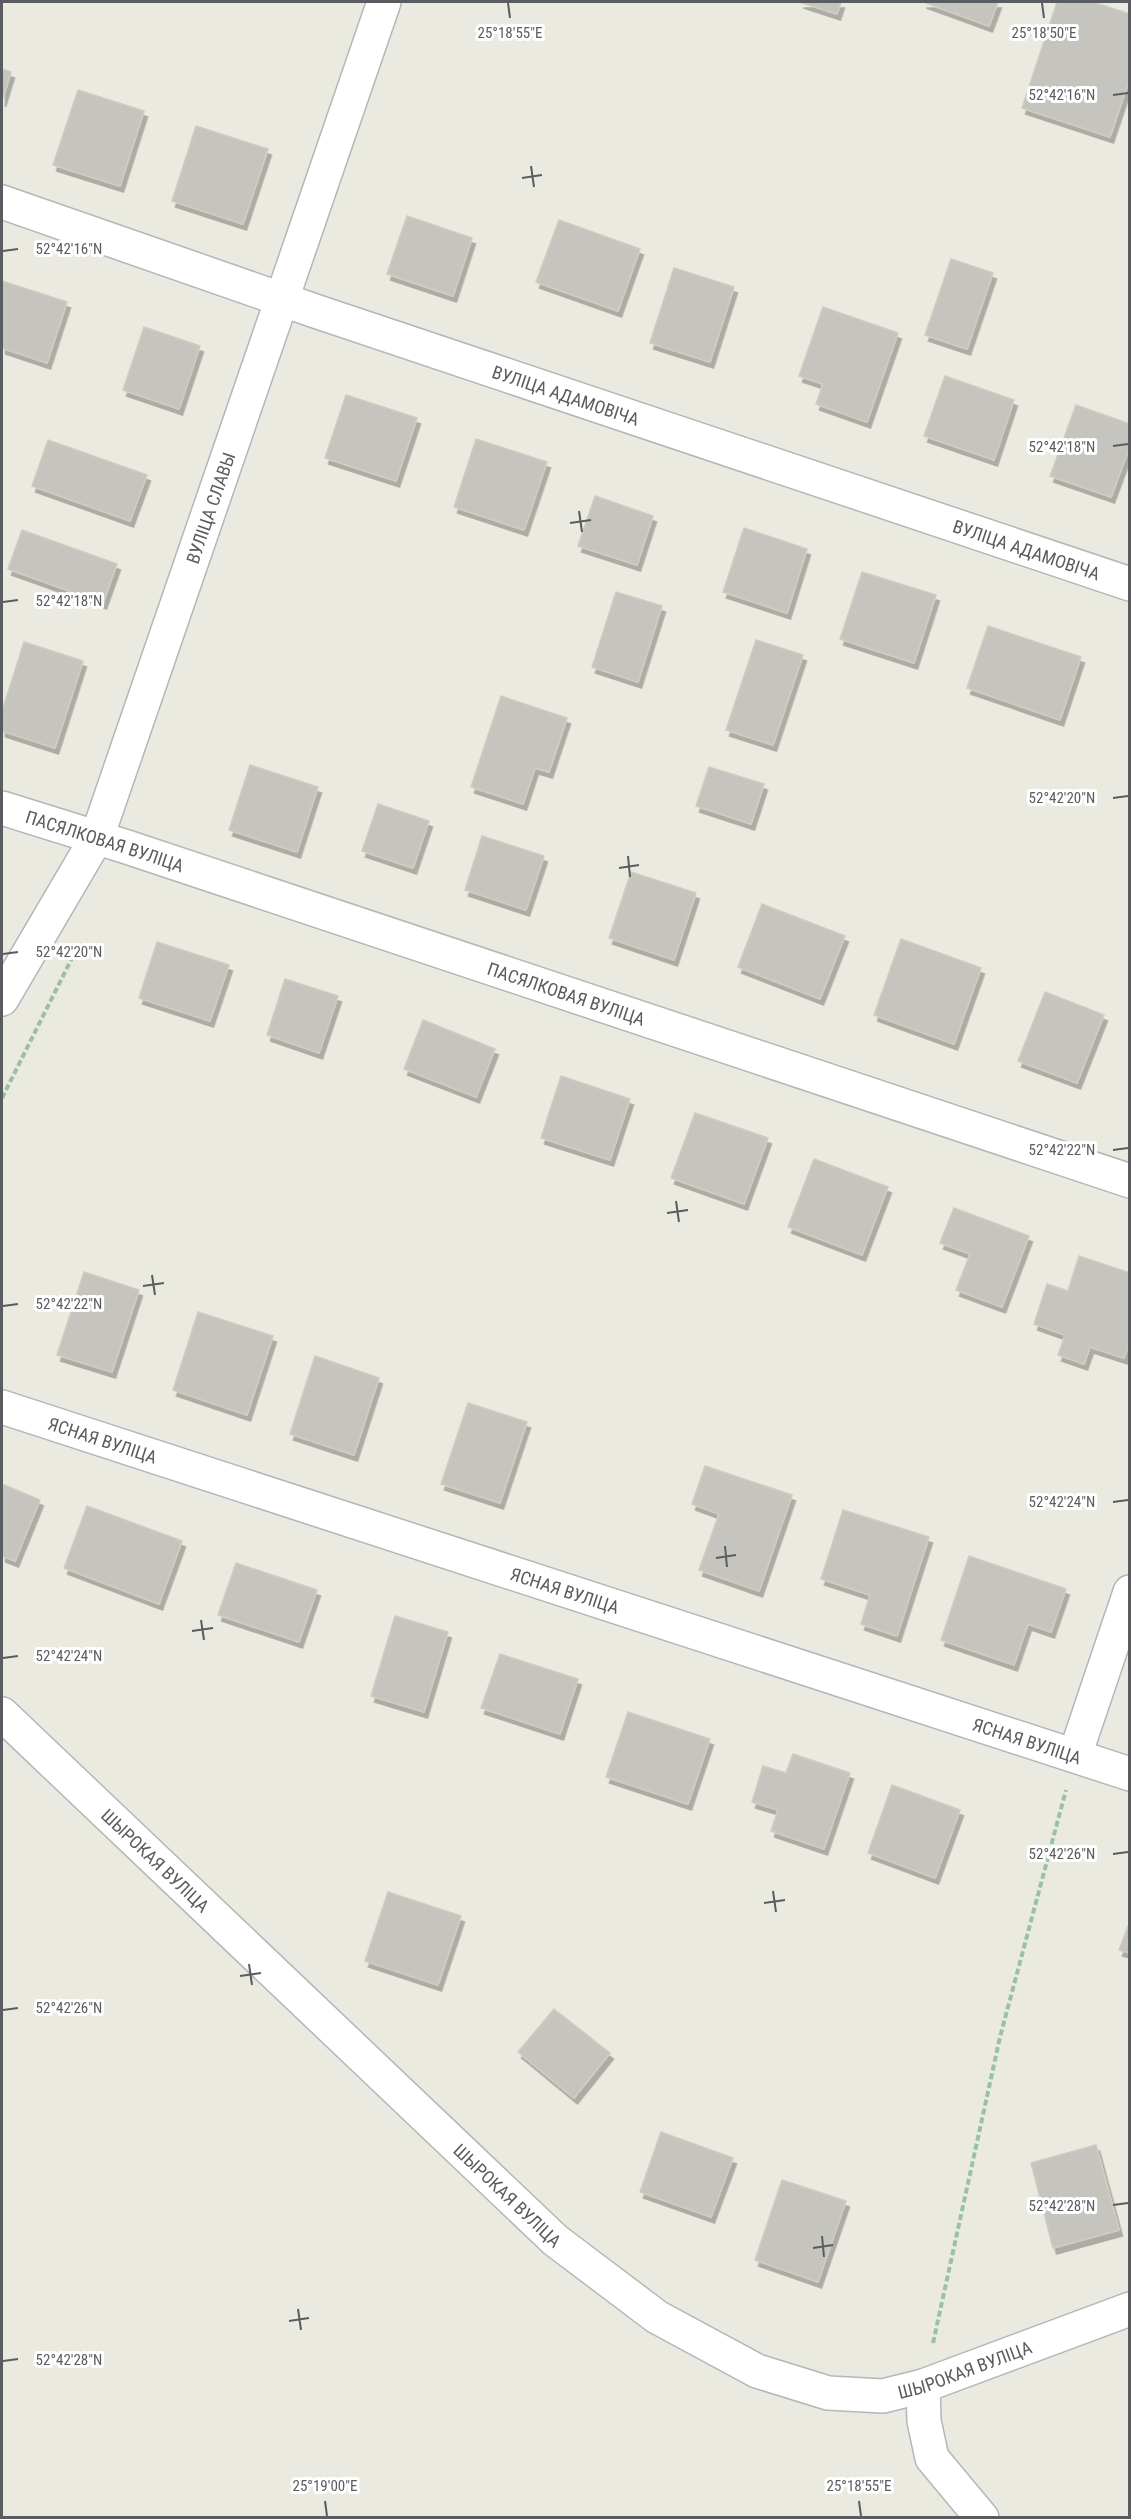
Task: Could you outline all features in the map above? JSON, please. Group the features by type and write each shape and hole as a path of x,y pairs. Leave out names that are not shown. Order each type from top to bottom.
{"street":[{"name":"ВУЛІЦА СЛАВЫ","path":"2,999 97,837 384,2"},
{"name":"ВУЛІЦА АДАМОВІЧА","path":"2,202 1130,584"},
{"name":"ПАСЯЛКОВАЯ ВУЛІЦА","path":"2,808 97,837 1130,1181"},
{"name":"ЯСНАЯ ВУЛІЦА","path":"2,1407 1130,1774"},
{"path":"1075,1755 1130,1592"},
{"name":"ШЫРОКАЯ ВУЛІЦА","path":"2,1714 555,2240 657,2317 757,2372 828,2393 883,2396 923,2386 1130,2309"},
{"path":"923,2386 924,2421 932,2458 982,2517"}],"path":[{"path":"923,2386 1000,2037 1075,1755"}],"building":[{"path":"800,2 841,2 837,14"},
{"path":"923,2 998,2 989,26"},
{"path":"1057,2 1093,2 1130,14 1130,78 1110,137 1022,108"},
{"path":"2,69 11,72 2,101"},
{"path":"78,90 144,111 120,186 53,165"},
{"path":"196,126 268,149 243,224 172,201"},
{"path":"407,216 472,238 453,296 387,274"},
{"path":"559,220 640,249 618,311 536,282"},
{"path":"951,259 993,273 967,349 925,335"},
{"path":"674,268 734,287 710,362 650,343"},
{"path":"2,281 67,302 47,363 2,348"},
{"path":"823,307 898,333 867,422 816,404 823,384 799,376"},
{"path":"144,327 200,346 179,409 123,390"},
{"path":"945,376 1014,400 994,460 924,436"},
{"path":"346,395 417,418 396,481 325,458"},
{"path":"1076,405 1130,424 1130,446 1111,497 1050,476"},
{"path":"476,439 547,462 524,530 454,507"},
{"path":"48,440 147,475 130,521 32,486"},
{"path":"595,496 653,516 637,565 578,546"},
{"path":"744,528 807,549 787,613 723,592"},
{"path":"22,530 117,564 103,603 8,569"},
{"path":"862,572 936,595 914,663 840,639"},
{"path":"616,592 662,606 638,682 592,667"},
{"path":"988,626 1081,657 1060,720 967,688"},
{"path":"756,640 803,655 773,745 726,730"},
{"path":"24,642 83,661 55,748 2,731 2,711"},
{"path":"501,696 567,718 549,772 535,768 523,804 471,787"},
{"path":"250,765 318,787 297,852 229,830"},
{"path":"709,767 764,784 751,824 696,806"},
{"path":"378,804 429,821 413,868 362,851"},
{"path":"482,836 544,856 526,910 465,890"},
{"path":"631,872 696,893 674,960 609,938"},
{"path":"762,904 845,936 820,999 738,967"},
{"path":"901,939 981,968 954,1044 874,1015"},
{"path":"157,942 229,965 210,1021 139,998"},
{"path":"285,979 338,996 319,1053 267,1035"},
{"path":"1045,992 1104,1015 1077,1083 1018,1061"},
{"path":"423,1020 495,1049 476,1097 404,1069"},
{"path":"561,1076 630,1099 610,1160 541,1138"},
{"path":"695,1113 768,1138 744,1204 671,1178"},
{"path":"814,1159 888,1187 862,1255 788,1227"},
{"path":"954,1208 1029,1236 1002,1307 956,1290 970,1254 940,1243"},
{"path":"1079,1256 1130,1273 1130,1341 1124,1358 1090,1347 1084,1364 1058,1355 1065,1335 1034,1324 1047,1284 1068,1291"},
{"path":"84,1272 139,1290 112,1372 57,1355"},
{"path":"198,1312 273,1336 247,1415 173,1390"},
{"path":"315,1356 379,1378 354,1455 290,1434"},
{"path":"468,1403 527,1422 500,1503 441,1484"},
{"path":"705,1466 792,1495 759,1591 699,1570 719,1514 692,1504"},
{"path":"2,1484 40,1500 15,1561 2,1556"},
{"path":"87,1506 182,1541 159,1604 64,1568"},
{"path":"843,1510 929,1537 897,1636 861,1624 870,1595 821,1579"},
{"path":"969,1556 1066,1589 1051,1632 1028,1624 1014,1665 941,1640"},
{"path":"236,1563 317,1590 299,1642 218,1615"},
{"path":"395,1616 448,1632 424,1712 371,1696"},
{"path":"500,1654 578,1679 560,1734 481,1708"},
{"path":"628,1712 710,1739 688,1804 606,1777"},
{"path":"793,1754 850,1773 824,1849 771,1831 778,1810 752,1802 763,1766 786,1773"},
{"path":"892,1785 960,1810 935,1878 868,1853"},
{"path":"388,1892 461,1916 438,1985 365,1961"},
{"path":"1130,1921 1130,1953 1119,1950"},
{"path":"554,2009 610,2053 574,2098 518,2052"},
{"path":"661,2132 733,2158 711,2217 640,2192"},
{"path":"1096,2145 1119,2230 1053,2248 1031,2163"},
{"path":"782,2180 846,2201 818,2282 755,2260"}]}
